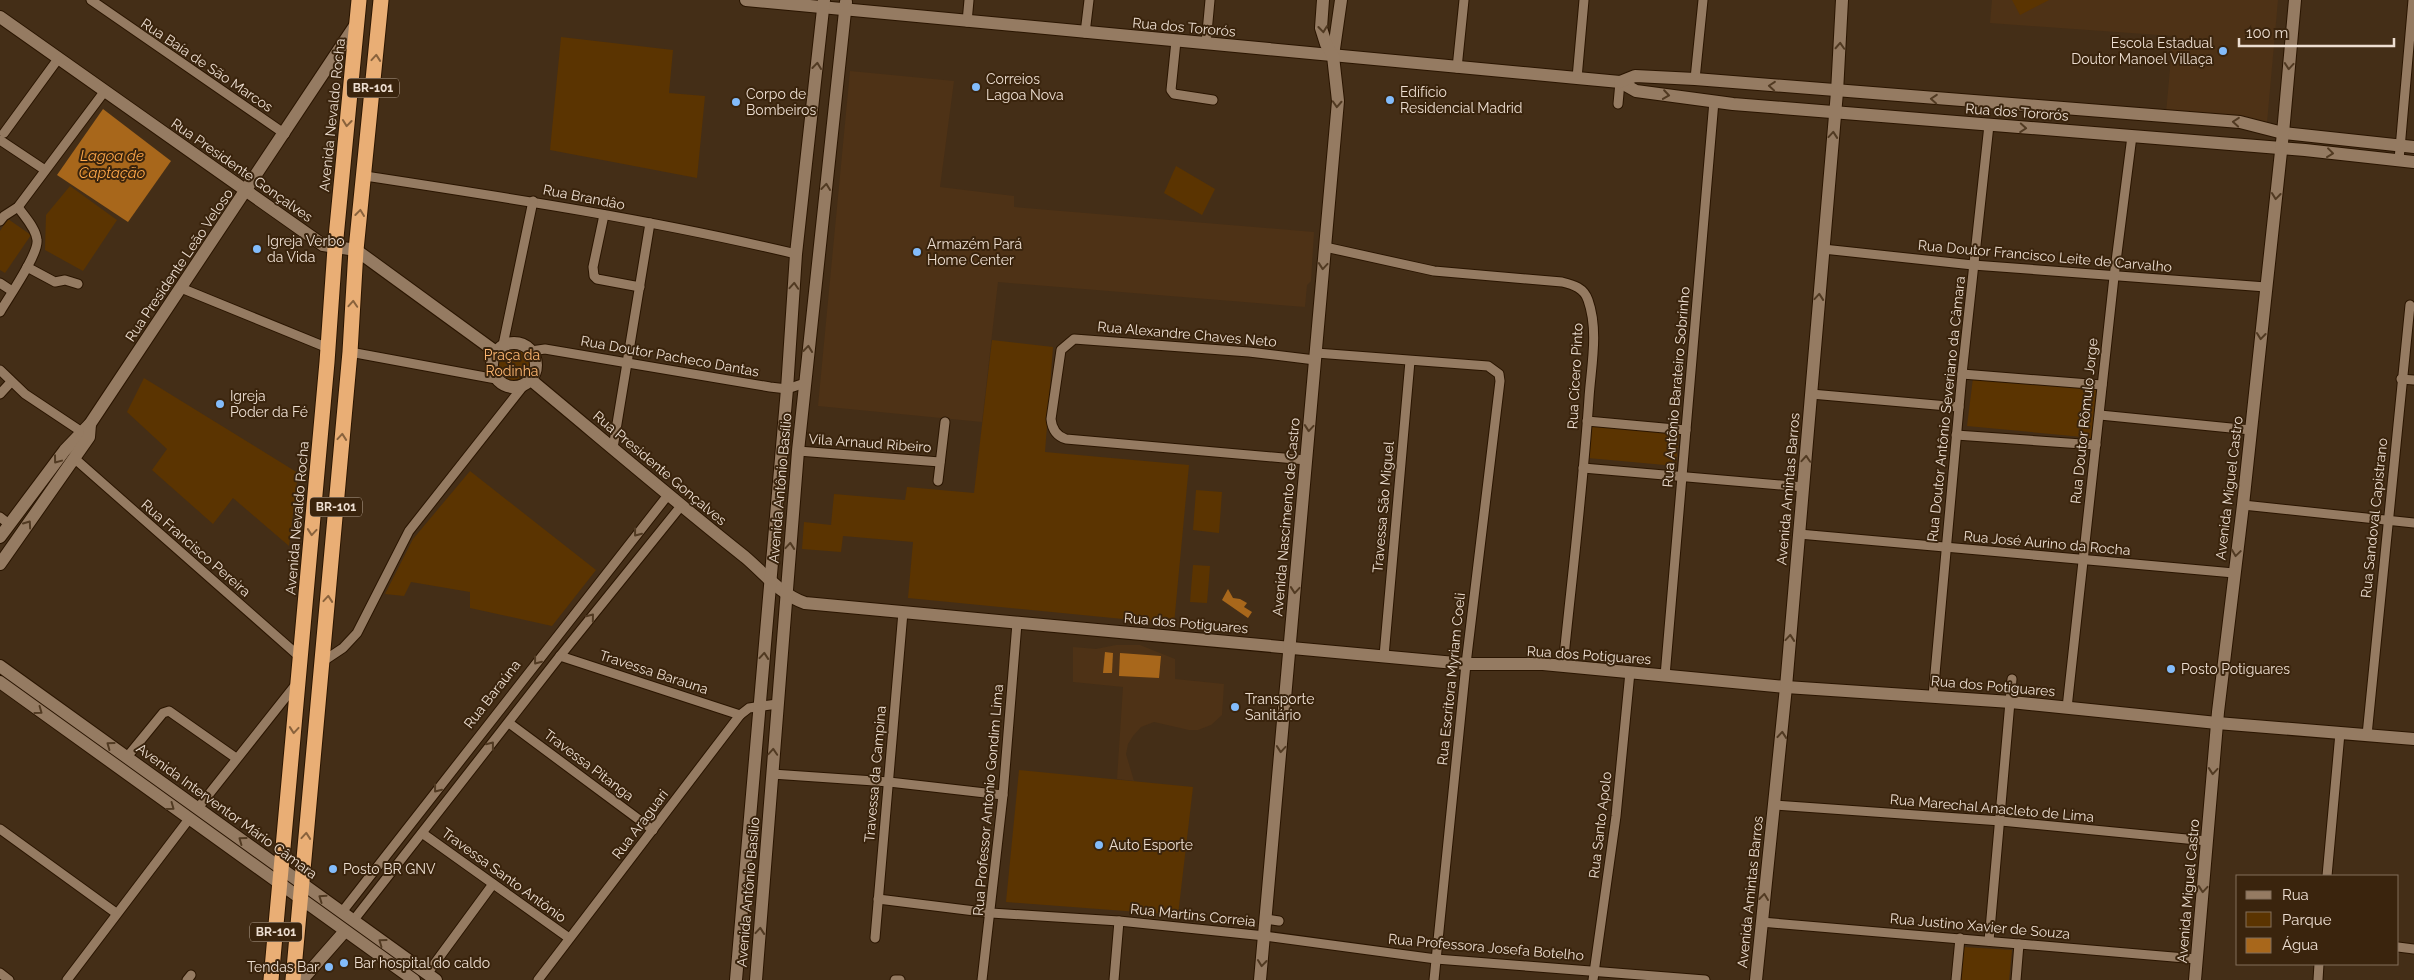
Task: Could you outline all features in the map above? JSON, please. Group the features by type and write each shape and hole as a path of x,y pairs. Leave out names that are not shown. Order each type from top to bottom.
{"highway":[{"name":"Avenida Nevaldo Rocha","path":"271,980 301,658 335,248 360,0"},
{"name":"BR-101","path":"293,980 350,352 356,250 365,176 381,0"}],"street":[{"name":"Rua Baía de São Marcos","path":"91,0 285,134"},
{"name":"Rua dos Tororós","path":"746,0 846,4 967,22 1620,82 1636,91 1733,104 2281,148 2414,162"},
{"path":"967,22 969,0"},
{"path":"1085,33 1089,0"},
{"path":"1206,43 1210,0"},
{"name":"Avenida Nascimento de Castro","path":"1323,0 1323,35 1333,56"},
{"name":"Avenida Nascimento de Castro","path":"1260,980 1338,100 1333,56 1341,0"},
{"path":"1457,68 1464,0"},
{"path":"1577,78 1584,0"},
{"path":"1695,79 1703,0"},
{"name":"Avenida Amintas Barros","path":"1756,980 1775,805 1804,487 1837,92 1842,0"},
{"name":"Avenida Miguel Castro","path":"2195,980 2217,723 2243,505 2283,133 2295,0"},
{"path":"2399,160 2413,0"},
{"name":"Avenida Antônio Basílio","path":"736,980 787,389 796,254 823,3"},
{"name":"Avenida Antônio Basílio","path":"756,980 798,451 846,4"},
{"name":"Rua Presidente Gonçalves","path":"0,17 323,246 356,250"},
{"name":"Rua Presidente Leão Veloso","path":"0,537 5,521 86,431 358,22"},
{"path":"1176,41 1171,90 1174,94 1213,100"},
{"path":"45,170 2,136 58,59"},
{"name":"Rua dos Tororós","path":"1620,82 1635,76 1695,79 1837,92 2240,122 2283,133 2414,148"},
{"path":"1618,104 1620,82"},
{"path":"1733,104 1735,83"},
{"path":"1,217 18,207 104,92"},
{"name":"Rua Antônio Barateiro Sobrinho","path":"1665,676 1714,102"},
{"name":"Rua Doutor Antônio Severiano da Câmara","path":"1933,696 1956,435 1989,125"},
{"name":"Rua Doutor Rômulo Jorge","path":"2067,708 2114,277 2132,136"},
{"name":"Rua Brandâo","path":"365,176 533,201 650,223 796,254"},
{"path":"496,379 491,366 499,348 533,201"},
{"path":"0,312 36,248 37,239 18,207"},
{"path":"604,215 592,274 597,279 640,287"},
{"path":"612,448 650,223"},
{"name":"Rua Cícero Pinto","path":"1325,247 1434,271 1562,282 1580,288 1588,300 1593,329 1587,422 1562,666"},
{"name":"Rua Doutor Francisco Leite de Carvalho","path":"1823,249 1974,265 2266,287"},
{"path":"322,662 343,648 358,633 409,531 527,382 536,362 531,351 520,344 499,348 356,250"},
{"path":"27,266 55,282 65,280 78,284"},
{"path":"0,282 12,291"},
{"path":"181,288 328,348"},
{"name":"Rua Sandoval Capistrano","path":"2367,735 2401,379 2410,305"},
{"name":"Rua Alexandre Chaves Neto","path":"1306,460 1061,438 1052,427 1061,350 1068,342 1078,338 1315,357 1488,366 1496,371 1500,381"},
{"name":"Rua Doutor Pacheco Dantas","path":"531,351 545,349 787,389 805,383"},
{"path":"350,352 496,379 509,387 527,382"},
{"name":"Travessa São Miguel","path":"1384,656 1410,361"},
{"path":"0,370 11,382 40,405 86,431"},
{"path":"1962,374 2102,385"},
{"path":"2401,379 2414,380"},
{"name":"Rua Escritora Myriam Coeli","path":"1434,980 1466,664 1500,381"},
{"path":"0,394 11,382"},
{"name":"Rua Presidente Gonçalves","path":"527,382 612,448 680,506 770,578"},
{"path":"1811,394 1959,408"},
{"path":"2100,415 2251,430"},
{"name":"Vila Arnaud Ribeiro","path":"938,481 945,422"},
{"path":"1587,422 1686,430"},
{"name":"Rua Presidente Leão Veloso","path":"0,564 74,458 86,431"},
{"path":"1956,435 2096,445"},
{"name":"Vila Arnaud Ribeiro","path":"798,451 940,462"},
{"name":"Rua Francisco Pereira","path":"74,458 301,658"},
{"path":"1583,468 1804,487"},
{"name":"Rua Baraúna","path":"342,912 668,495"},
{"path":"2243,505 2414,523"},
{"path":"302,980 349,926 680,506"},
{"name":"Rua José Aurino da Rocha","path":"1799,534 2234,573"},
{"name":"Rua dos Potiguares","path":"770,578 786,594 805,603 1466,664 1562,666 1786,687 2011,702 2217,723 2414,739"},
{"name":"Travessa da Campina","path":"875,938 903,612"},
{"name":"Rua Professor Antonio Gondim Lima","path":"982,980 1003,795 1017,623"},
{"name":"Travessa Barauna","path":"560,656 740,715"},
{"name":"Avenida Interventor Mário Câmara","path":"0,666 198,808 301,892 349,926 432,977"},
{"name":"Rua Santo Apolo","path":"1594,975 1616,816 1630,672"},
{"path":"1989,941 2012,679"},
{"path":"198,808 298,681"},
{"name":"Avenida Interventor Mário Câmara","path":"0,682 188,819 281,877"},
{"name":"Rua Araguari","path":"538,980 740,715 749,708 777,704"},
{"path":"127,757 163,713 169,711 236,758"},
{"name":"Travessa Pitanga","path":"509,723 653,830"},
{"path":"2327,875 2340,732"},
{"path":"455,766 468,775"},
{"path":"772,774 889,782 1003,795"},
{"name":"Rua Marechal Anacleto de Lima","path":"1775,805 2001,821 2207,841"},
{"path":"67,980 188,819"},
{"path":"0,829 116,913"},
{"name":"Travessa Santo Antônio","path":"422,833 569,938"},
{"path":"432,977 493,884"},
{"name":"Avenida Interventor Mário Câmara","path":"301,892 342,912 349,926 414,980"},
{"name":"Rua Martins Correia","path":"878,899 991,913 1119,921 1265,936"},
{"path":"1266,920 1279,921"},
{"name":"Rua Martins Correia","path":"1114,980 1119,921"},
{"name":"Rua Justino Xavier de Souza","path":"1761,922 2197,959"},
{"name":"Rua Professora Josefa Botelho","path":"1265,936 1436,959 1594,975 1706,980"},
{"path":"1956,980 1960,938"},
{"path":"2016,980 2019,944"},
{"path":"2399,946 2414,949"},
{"path":"2318,980 2319,965"},
{"path":"0,973 9,980"},
{"path":"895,980 900,980"}],"shaded area":[{"name":"Escola Estadual Doutor Manoel Villaça","path":"1992,0 2278,0 2267,123 2166,113 2173,36 1990,23"},
{"name":"Armazém Pará Home Center","path":"850,71 954,81 940,187 1014,196 1014,207 1314,232 1311,281 1307,285 1305,307 998,282 982,422 818,406"},
{"path":"1116,645 1140,645 1175,659 1175,679 1224,684 1222,715 1211,725 1198,730 1189,730 1154,722 1141,727 1128,744 1126,754 1134,781 1117,779 1123,687 1073,682 1073,647 1096,649"}],"green space":[{"path":"2012,0 2049,0 2020,15"},
{"path":"561,37 673,50 669,93 705,96 697,178 550,150"},
{"path":"1176,166 1215,189 1202,215 1164,193"},
{"path":"70,186 117,220 83,271 45,250 46,215"},
{"path":"8,219 31,235 5,273 0,270 0,231"},
{"path":"992,340 1053,347 1045,452 1189,465 1174,624 908,598 913,542 843,536 841,552 802,549 804,522 831,525 834,494 905,500 907,487 974,493"},
{"name":"Praça da Rodinha","path":"512,346 524,351 529,363 524,375 512,380 500,375 495,363 500,351"},
{"path":"144,378 298,473 289,546 233,498 213,524 152,470 167,449 127,412"},
{"path":"1973,378 2100,388 2094,438 1967,426"},
{"path":"1590,423 1679,433 1676,466 1588,458"},
{"path":"470,471 596,570 552,626 470,608 470,592 411,582 404,596 385,594 413,539"},
{"path":"1196,490 1222,492 1219,533 1193,530"},
{"path":"1193,565 1210,566 1207,603 1190,602"},
{"name":"Auto Esporte","path":"1019,770 1193,787 1178,915 1006,902"},
{"path":"1963,947 2012,950 2009,980 1960,980"}],"water":[{"name":"Lagoa de Captação","path":"103,109 171,161 128,222 57,175"},
{"path":"1228,589 1233,598 1247,603 1244,607 1252,612 1248,618 1222,600"},
{"path":"1105,652 1113,653 1112,673 1103,673"},
{"path":"1120,653 1161,656 1159,678 1119,676"}],"place":[{"name":"Escola Estadual Doutor Manoel Villaça","path":"2223,51"},
{"name":"Correios Lagoa Nova","path":"976,87"},
{"name":"Edifício Residencial Madrid","path":"1390,100"},
{"name":"Corpo de Bombeiros","path":"736,102"},
{"name":"Igreja Verbo da Vida","path":"257,249"},
{"name":"Armazém Pará Home Center","path":"917,252"},
{"name":"Igreja Poder da Fé","path":"220,404"},
{"name":"Posto Potiguares","path":"2171,669"},
{"name":"Transporte Sanitário","path":"1235,707"},
{"name":"Auto Esporte","path":"1099,845"},
{"name":"Posto BR GNV","path":"333,869"},
{"name":"Bar hospital do caldo","path":"344,963"},
{"name":"Tendas Bar","path":"329,967"}]}
